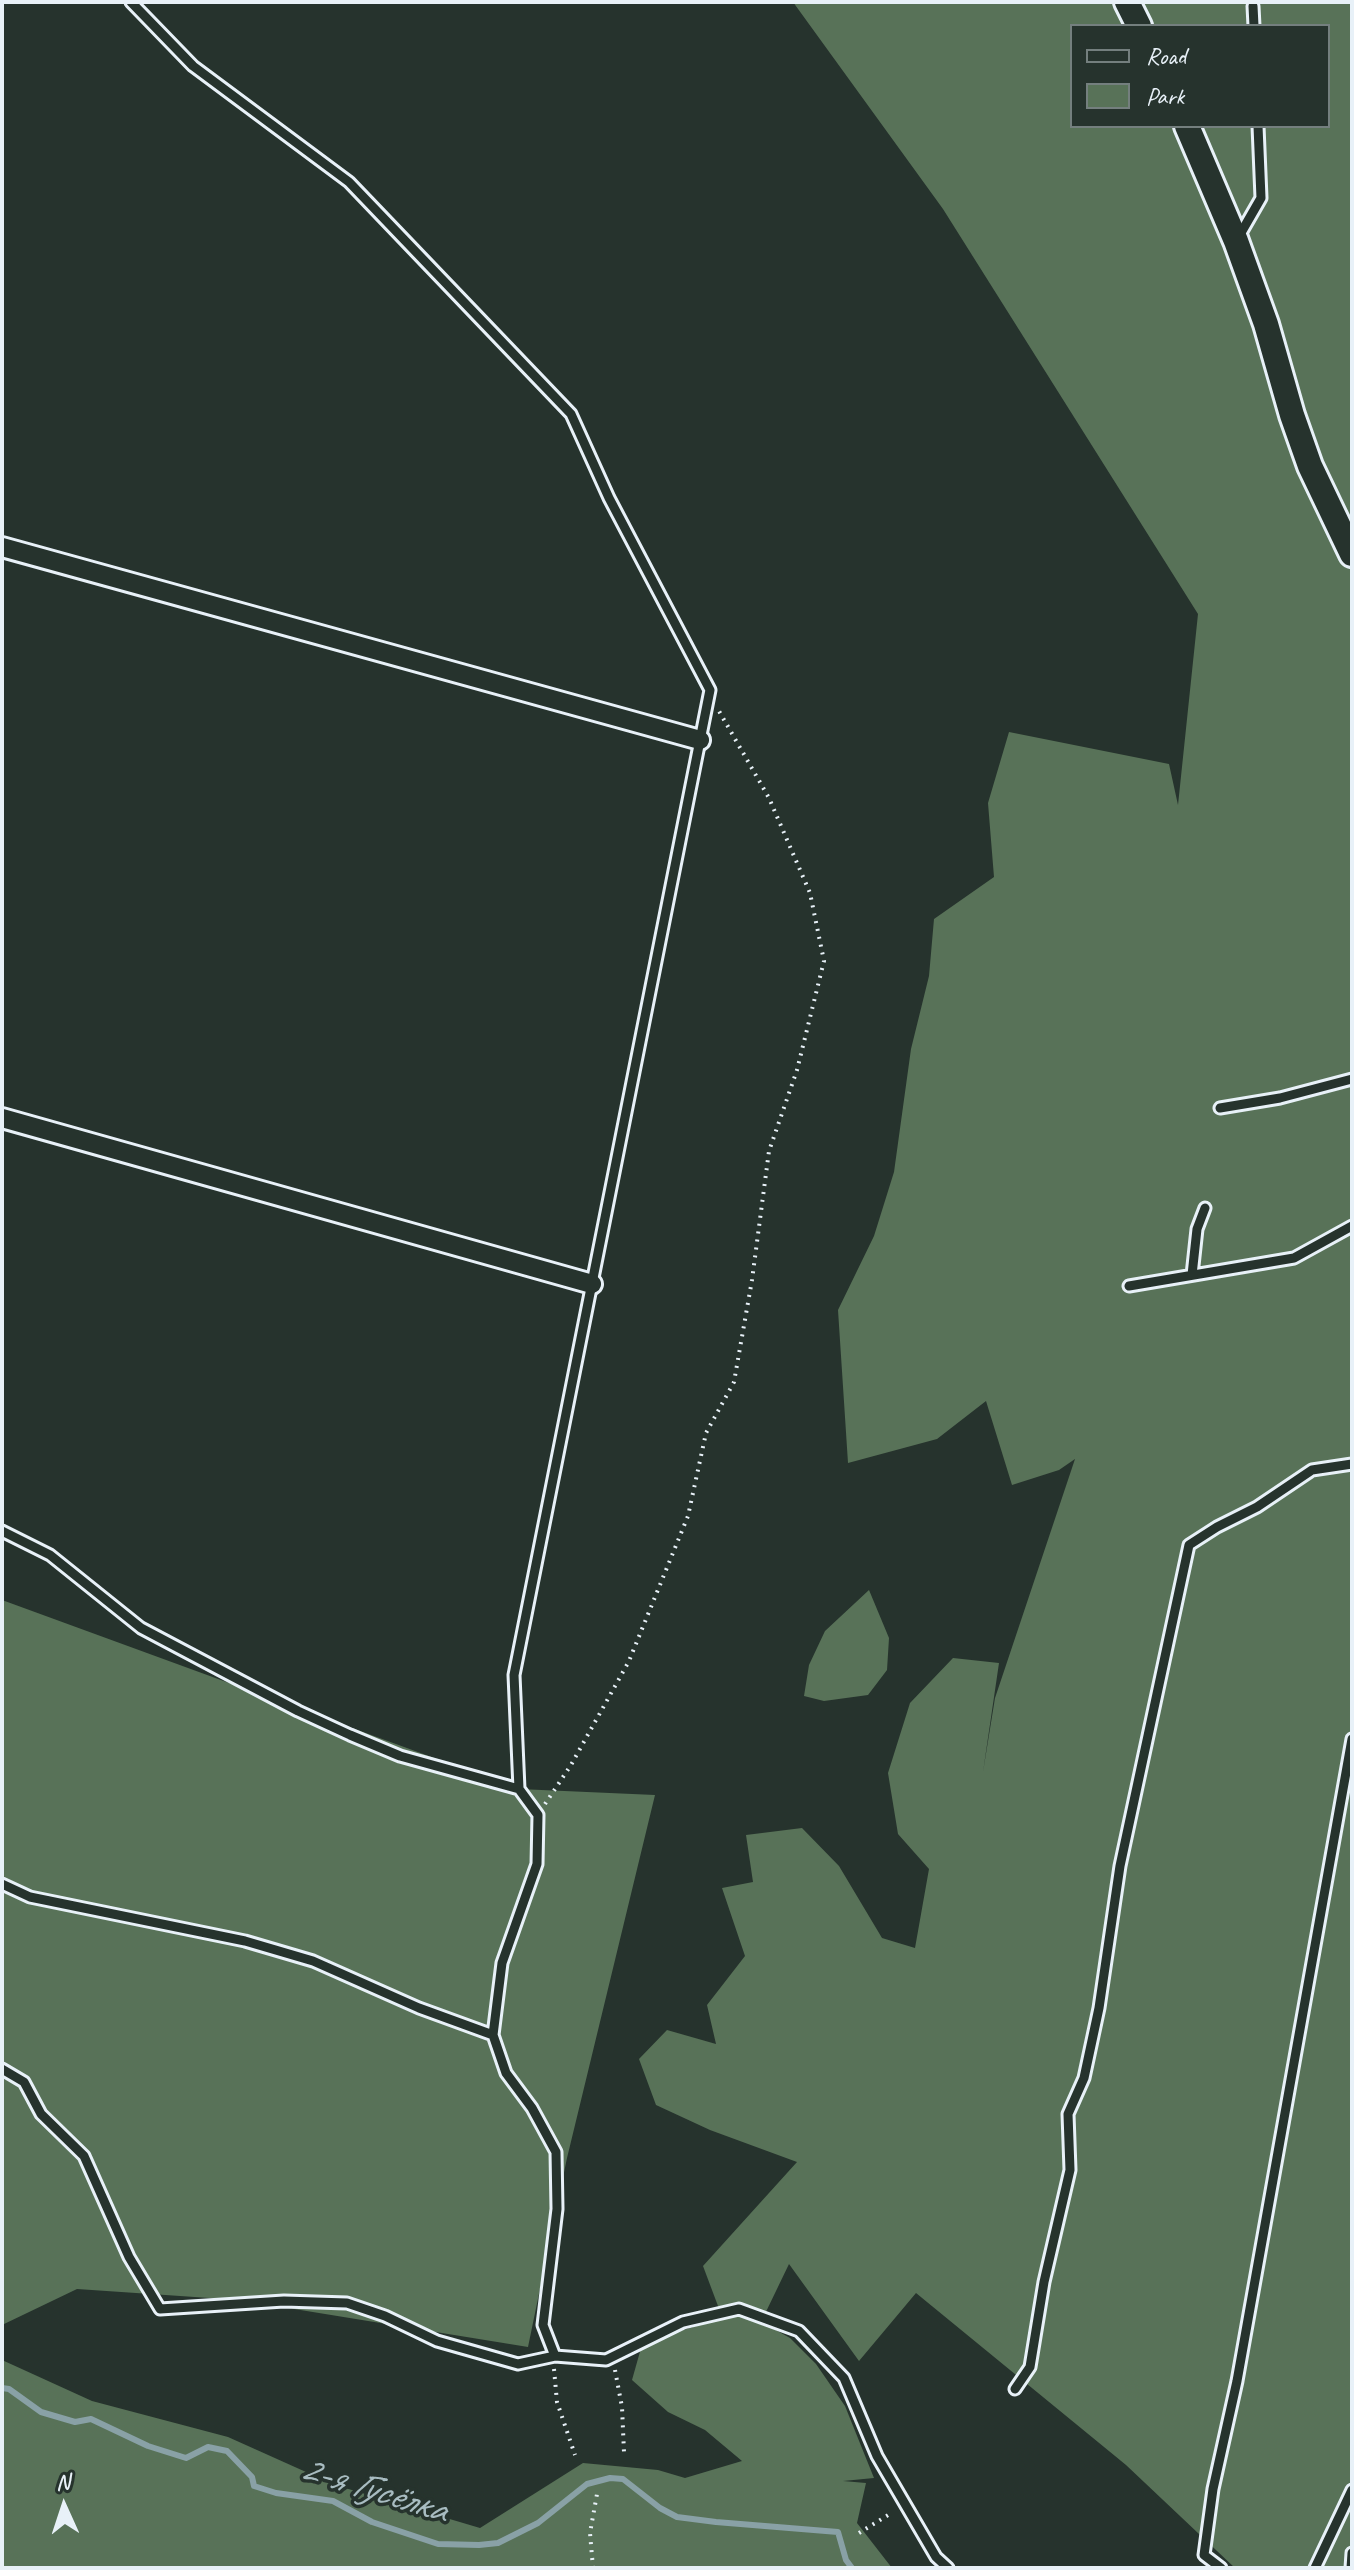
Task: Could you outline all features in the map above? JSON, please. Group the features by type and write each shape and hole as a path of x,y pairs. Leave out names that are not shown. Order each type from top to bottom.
{"street":[{"path":"1127,2 1138,24"},
{"path":"1188,128 1236,241 1266,324 1310,466 1352,554"},
{"path":"2,547 700,740"},
{"path":"2,1118 592,1284"}],"lane":[{"path":"131,2 193,66 349,182 571,414 609,498 710,690 514,1675 519,1789 538,1815 537,1864 502,1963 493,2035 506,2073 532,2108 556,2152 557,2209 543,2325 555,2356"},
{"path":"1253,6 1254,24"},
{"path":"1236,241 1261,198 1258,128"},
{"path":"1220,1108 1280,1098 1352,1079"},
{"path":"1192,1275 1197,1229 1205,1208"},
{"path":"1129,1286 1294,1258 1352,1226"},
{"path":"1015,2389 1030,2367 1044,2282 1070,2170 1068,2114 1084,2078 1099,2008 1120,1866 1189,1545 1257,1507 1312,1470 1352,1464"},
{"path":"2,1531 50,1555 141,1628 298,1711 400,1756 519,1789"},
{"path":"1221,2568 1204,2555 1213,2489 1237,2381 1352,1739"},
{"path":"2,1884 30,1897 245,1941 313,1961 419,2008 493,2035"},
{"path":"2,2069 24,2082 41,2114 84,2156 129,2257 160,2309 284,2301 347,2303 385,2316 437,2341 518,2364 555,2356 606,2360 683,2322 739,2309 799,2331 844,2378 877,2456 936,2557 948,2568"},
{"path":"1315,2568 1352,2490"},
{"path":"1351,2568 1352,2553"}],"path":[{"path":"538,1815 571,1765 629,1661 688,1516 706,1433 734,1382 752,1280 769,1151 797,1070 824,961 810,893 769,798 710,690"},
{"path":"555,2356 557,2402 575,2455"},
{"path":"606,2360 616,2371 622,2407 624,2452"},
{"path":"593,2568 590,2533 597,2494"},
{"path":"859,2533 887,2517 904,2502"}],"green space":[{"path":"793,2 1352,2 1352,2568 1235,2568 1126,2465 916,2293 859,2361 789,2264 763,2318 751,2316 790,2338 816,2364 845,2406 874,2478 843,2481 866,2483 857,2523 892,2568 2,2568 2,2360 92,2401 228,2437 335,2485 480,2528 583,2463 658,2470 685,2478 742,2461 705,2430 668,2412 632,2380 643,2341 694,2327 734,2311 718,2306 703,2266 797,2162 710,2130 656,2105 639,2059 667,2030 716,2044 707,2005 745,1956 722,1888 753,1882 746,1835 802,1828 839,1866 882,1938 915,1948 929,1869 898,1834 888,1773 910,1703 953,1658 999,1663 983,1772 995,1698 1075,1459 1059,1470 1012,1485 986,1401 937,1439 848,1463 838,1310 874,1236 894,1172 911,1049 929,976 934,919 994,877 988,803 1009,732 1169,764 1178,805 1198,614 943,209"},
{"path":"869,1590 889,1638 887,1670 868,1695 824,1701 804,1696 809,1665 825,1631"},
{"path":"2,1600 519,1789 655,1795 567,2158 528,2347 239,2300 77,2289 2,2325"}],"waterway":[{"name":"2-я Гусёлка","path":"2,2388 9,2389 41,2412 75,2422 91,2419 148,2446 186,2458 208,2447 227,2451 252,2477 254,2486 276,2493 333,2501 372,2522 438,2544 498,2543 538,2523 587,2484 610,2478 623,2479 660,2508 677,2517 838,2532 846,2560 852,2568"}]}
